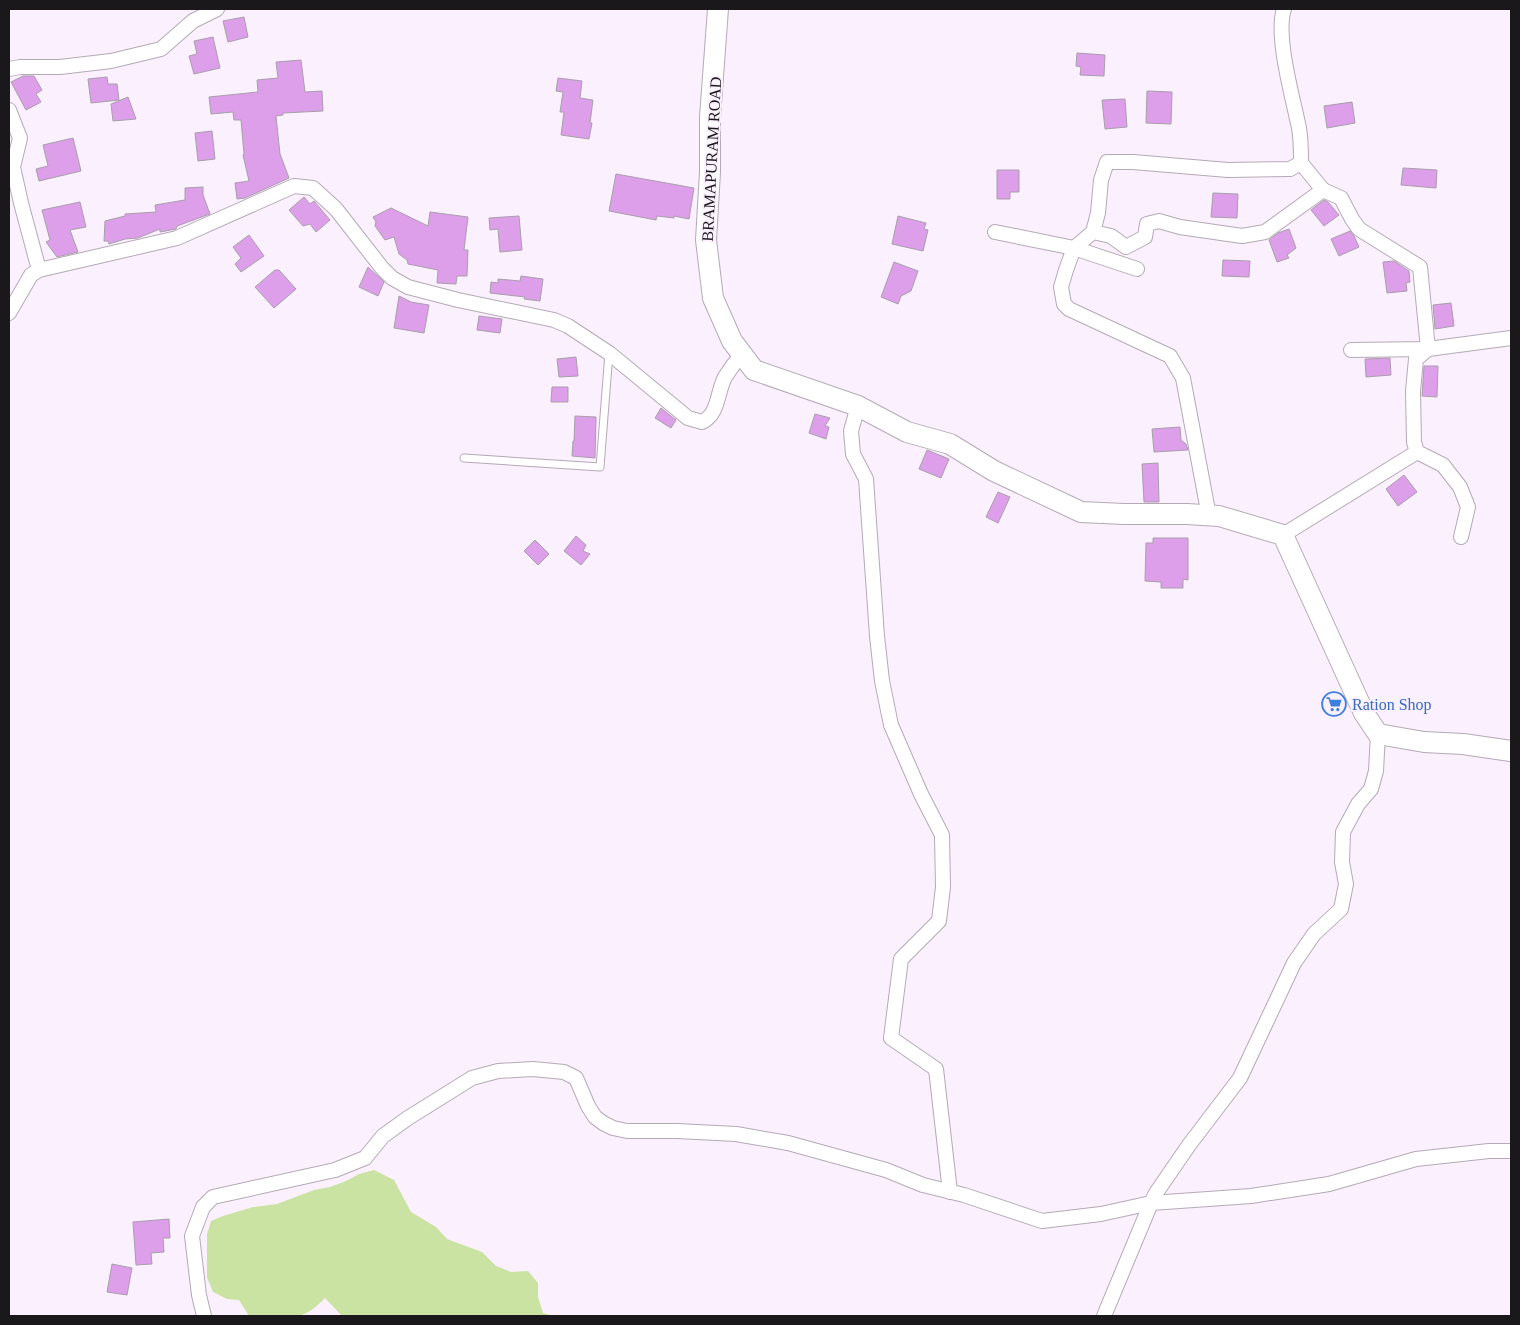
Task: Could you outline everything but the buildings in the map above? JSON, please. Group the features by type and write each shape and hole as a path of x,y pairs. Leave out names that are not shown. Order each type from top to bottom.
{"street":[{"path":"9,69 20,67 60,67 111,61 161,49 193,21 217,9"},
{"name":"BRAMAPURAM ROAD","path":"718,9 710,117 710,172 706,240 713,298 732,341 754,370 858,406 906,432 950,444 994,471 1081,512 1210,516 1228,519 1283,536"},
{"path":"1284,9 1281,32 1289,84 1299,130 1301,163 1323,190 1341,198 1359,229 1420,267 1428,349"},
{"path":"9,110 20,138 13,168 39,270"},
{"path":"1210,516 1183,378 1170,356 1069,309 1064,304 1062,287 1074,248 1093,232 1098,213 1101,180 1107,162 1133,162 1228,170 1290,169 1301,163"},
{"path":"9,313 30,275 39,270 177,238 294,186 312,188 336,209 392,278 408,287 458,300 554,320 568,326 609,353 688,418 702,422 713,413 725,378 742,354"},
{"path":"1093,232 1111,236 1126,247 1144,237 1146,224 1159,221 1180,227 1242,236 1264,232 1323,190"},
{"path":"995,232 1074,248 1137,270"},
{"path":"1351,350 1428,349 1511,338"},
{"path":"1428,349 1416,359 1413,391 1414,442 1417,452 1443,465 1460,488 1468,507 1461,537"},
{"path":"858,406 851,432 853,454 866,479 882,681 891,725 921,794 942,836 943,887 939,921 901,959 891,1038 936,1069 950,1192"},
{"path":"1104,1316 1156,1193 1189,1145 1240,1078 1294,963 1314,934 1341,909 1346,884 1342,862 1343,832 1358,804 1371,789 1376,772 1378,734 1364,713 1283,536 1417,452"},
{"path":"1378,734 1424,742 1463,744 1511,752"},
{"path":"204,1316 199,1295 192,1236 203,1207 213,1197 335,1170 365,1158 383,1136 408,1118 472,1078 498,1071 533,1069 564,1072 576,1078 594,1116 613,1128 627,1131 736,1134 788,1143 886,1170 923,1185 1042,1221 1101,1214 1151,1203 1250,1196 1329,1184 1416,1159 1488,1151 1511,1151"}],"lane":[{"path":"464,458 600,467 609,353"}],"green space":[{"path":"374,1170 394,1180 411,1212 436,1227 447,1239 482,1252 496,1266 511,1272 528,1271 538,1283 538,1297 543,1313 554,1316 342,1316 325,1298 310,1311 298,1316 249,1316 239,1300 227,1299 213,1292 207,1277 207,1234 211,1221 253,1207 277,1204"}],"place":[{"name":"Ration Shop","path":"1334,704"}]}
